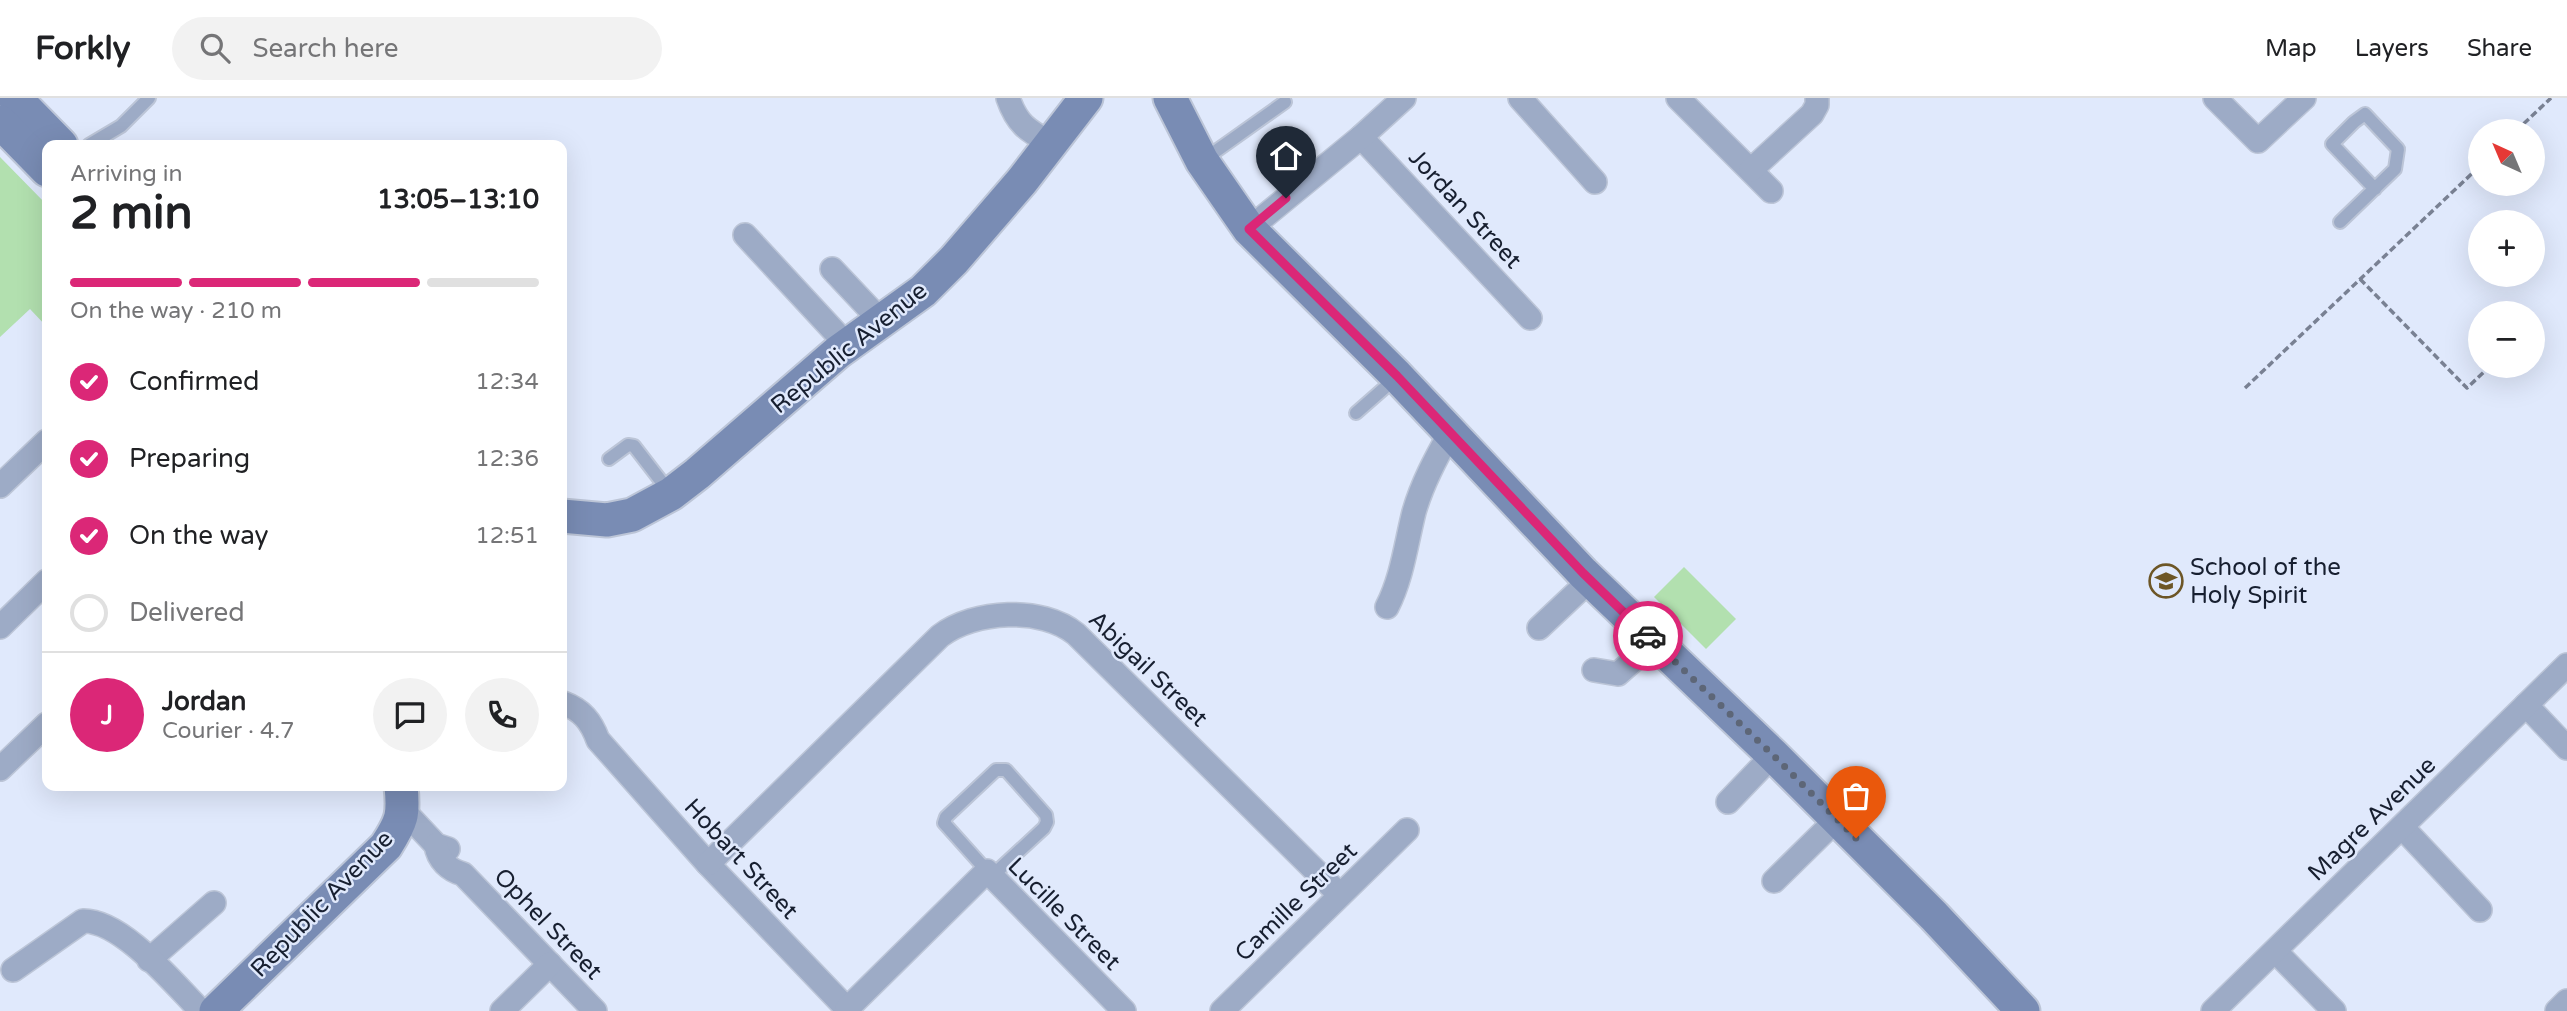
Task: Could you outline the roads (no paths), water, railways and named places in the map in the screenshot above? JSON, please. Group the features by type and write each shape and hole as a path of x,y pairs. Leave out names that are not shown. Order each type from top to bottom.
{"main road":[{"name":"Republic Avenue","path":"567,516 607,520 632,515 671,494 847,345 923,291 954,260 1023,180 1086,98"},
{"path":"1170,98 1202,161 1249,229 1397,376 1590,580 1773,755 1934,916 2023,1011"},
{"path":"12,108 54,140"},
{"path":"12,108 42,161"},
{"name":"Republic Avenue","path":"216,1011 386,846 396,831 402,799"}],"street":[{"path":"1008,98 1014,116 1021,125 1050,144"},
{"path":"1249,229 1404,98"},
{"path":"1520,98 1595,182"},
{"path":"1678,98 1771,191"},
{"path":"1751,170 1812,114 1817,98"},
{"path":"2215,98 2258,141 2304,98"},
{"name":"Jordan Street","path":"1361,137 1530,318"},
{"path":"745,235 847,345"},
{"path":"832,269 881,321"},
{"path":"1387,607 1396,590 1415,509 1432,467 1450,433"},
{"path":"0,486 42,446"},
{"path":"1539,628 1590,580"},
{"path":"0,627 42,586"},
{"name":"Abigail Street","path":"708,864 940,636 966,621 1017,616 1054,620 1076,634 1340,895"},
{"path":"1594,670 1618,674 1654,642"},
{"name":"Magre Avenue","path":"2213,1011 2567,665"},
{"path":"2526,705 2567,748"},
{"name":"Hobart Street","path":"567,711 576,726 598,740 708,864 848,1010"},
{"path":"0,769 42,729"},
{"path":"1728,802 1773,755"},
{"name":"Ophel Street","path":"402,799 436,845 446,847 454,855 461,863 463,874 595,1011"},
{"path":"1774,881 1837,819"},
{"path":"2402,827 2480,910"},
{"name":"Camille Street","path":"1222,1011 1407,830"},
{"name":"Lucille Street","path":"848,1010 990,873 1124,1011"},
{"path":"149,960 214,903"},
{"path":"13,970 83,921 95,921 122,934 201,1011"},
{"path":"2275,951 2334,1011"},
{"path":"502,1011 550,964"}],"lane":[{"path":"97,140 121,125 149,98"},
{"path":"1202,161 1285,102"},
{"path":"2340,222 2375,189 2395,169 2398,149 2365,114 2332,144 2375,189"},
{"path":"1356,413 1397,376"},
{"path":"609,459 628,445 635,446 671,494"},
{"path":"1001,768 1006,770 1046,815 1047,822 1044,828 990,873 944,823 946,817 996,769 1001,768"}],"place":[{"name":"School of the Holy Spirit","path":"2166,581"}]}
